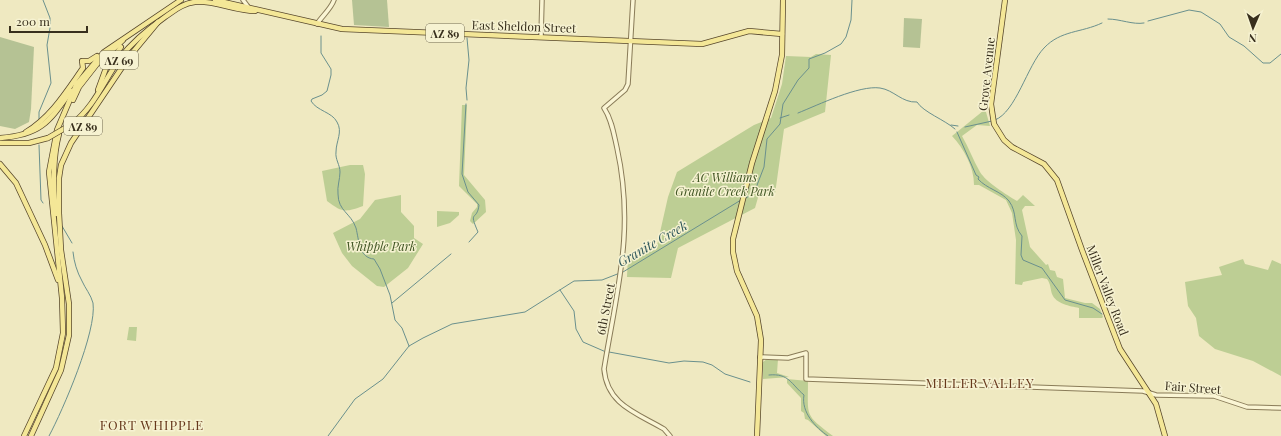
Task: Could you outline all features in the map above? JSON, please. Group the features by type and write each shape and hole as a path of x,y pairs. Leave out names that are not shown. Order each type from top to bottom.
{"main road":[{"name":"AZ 89","path":"31,436 61,370 69,335 69,304 49,184 50,159 60,122 77,82 104,52 180,0"},
{"name":"East Sheldon Street","path":"215,0 258,11"},
{"path":"757,436 761,340 757,316 734,263 733,239 752,163 768,115 780,68 783,0"},
{"name":"Grove Avenue","path":"1005,0 990,104 991,117 1004,140 1012,147 1031,155"},
{"name":"East Sheldon Street","path":"158,22 181,6 196,1 258,11 349,30 704,44 740,32 749,31 782,34"},
{"path":"90,108 106,68 117,51 152,24 158,16"},
{"name":"AZ 89","path":"24,436 56,368 63,332 59,250 59,178 66,154 129,57 158,22"},
{"name":"AZ 69","path":"0,143 28,143 48,138 72,124 90,108 126,52 142,34 158,22"},
{"path":"33,219 49,249 59,250 53,175 55,150 61,128 80,87 97,64 123,40"},
{"path":"21,135 35,127 51,112 83,68 82,61 90,61 104,52"},
{"path":"0,138 33,132 52,117 77,82"},
{"name":"Miller Valley Road","path":"1031,155 1044,164 1057,180 1120,349 1150,393 1158,411 1165,436"},
{"path":"0,164 16,183 33,219 52,262 62,298"}],"street":[{"path":"243,0 249,8"},
{"path":"317,24 322,15 331,7 334,0"},
{"path":"542,0 542,37"},
{"path":"631,40 633,0"},
{"name":"6th Street","path":"631,40 628,84 625,90 604,108 609,115 613,128 624,182 626,216 621,276 604,376 612,395 623,405 664,429 670,436"},
{"name":"Fair Street","path":"760,357 788,358 806,353 806,379 1214,396 1247,407 1281,408"}],"green space":[{"path":"352,0 387,0 389,27 354,25"},
{"path":"904,18 922,19 920,48 903,47"},
{"path":"0,37 34,47 29,122 15,129 0,126"},
{"name":"AC Williams Granite Creek Park","path":"816,54 831,55 825,112 784,129 775,194 759,194 755,208 678,248 671,278 627,277 628,254 656,250 668,197 677,172 754,125 771,118 782,84 786,56 811,57"},
{"path":"462,105 467,105 464,175 485,200 486,212 473,224 470,221 477,204 459,186"},
{"path":"983,111 986,112 990,126 977,125 962,136 980,172 1002,192 1017,201 1023,195 1035,206 1025,206 1022,210 1030,247 1046,265 1048,264 1050,270 1055,271 1057,277 1063,279 1065,298 1085,303 1092,303 1100,309 1102,318 1079,318 1079,308 1064,304 1057,300 1052,294 1047,279 1042,278 1023,282 1022,285 1015,284 1016,240 1012,213 1006,200 979,185 974,185 974,178 968,159 952,136"},
{"path":"350,165 363,165 365,174 363,206 351,210 344,210 327,201 322,171"},
{"name":"Whipple Park","path":"401,195 401,212 414,226 414,238 423,244 408,268 384,287 377,286 352,266 342,253 333,233 360,219 375,200"},
{"path":"437,211 459,212 459,215 450,223 437,227"},
{"path":"1243,259 1245,264 1268,270 1272,260 1281,264 1281,376 1253,361 1215,349 1199,336 1196,318 1188,306 1185,282 1222,275 1219,267"},
{"path":"129,327 137,327 136,341 127,340"},
{"path":"767,359 778,359 777,373 789,377 763,379 763,362"},
{"path":"787,379 808,381 808,408 810,414 817,423 833,436 826,436 805,419 804,413 801,411 801,398 787,383"}],"waterway":[{"path":"39,119 39,112 51,83 47,45 50,18 43,0"},
{"name":"Granite Creek","path":"746,198 754,193 764,167 767,139 780,124 783,104 798,80 809,68 809,59 825,53 841,44 846,37 851,20 852,0"},
{"path":"1148,21 1189,10 1201,12 1220,24 1229,37 1244,46 1263,63 1270,63 1281,54"},
{"path":"1108,19 1144,23"},
{"path":"995,120 1009,108 1032,66 1044,48 1057,38 1102,23"},
{"path":"321,36 321,53 331,69 331,75 327,91 311,101 317,107 332,116 339,126 336,155 340,172 338,189 340,204 354,223 360,248 365,255 374,259 380,269 390,295 395,320 402,328 409,346"},
{"path":"467,38 469,60 466,88 467,100"},
{"path":"798,113 850,92 880,88 890,91 907,101 917,102 929,113 946,122 955,129"},
{"path":"466,104 462,174 468,192 479,205 477,213 473,218 478,232 469,242"},
{"name":"Granite Creek","path":"780,118 789,115"},
{"path":"965,127 992,121"},
{"path":"951,125 958,126"},
{"path":"957,132 976,175 979,177 978,179 1006,198 1012,205 1017,227 1022,236 1021,255 1023,260 1042,268 1065,300 1093,308 1102,314"},
{"path":"39,145 41,200 43,203"},
{"name":"Granite Creek","path":"623,272 741,200"},
{"path":"62,226 72,243"},
{"path":"49,436 70,390 85,351 93,316 93,303 77,271 73,252"},
{"path":"392,303 451,254"},
{"name":"Granite Creek","path":"328,436 355,399 383,379 409,346 423,338 452,324 525,312 574,281 602,280 620,273"},
{"path":"560,290 574,311 576,329 583,342 606,352"},
{"path":"609,352 669,363 684,361 703,362 712,365 725,374 750,382"},
{"path":"769,375 781,376 789,380 804,395 807,413 814,424 828,436"}],"district":[{"name":"MILLER VALLEY","path":"980,382"},
{"name":"FORT WHIPPLE","path":"152,424"}]}
